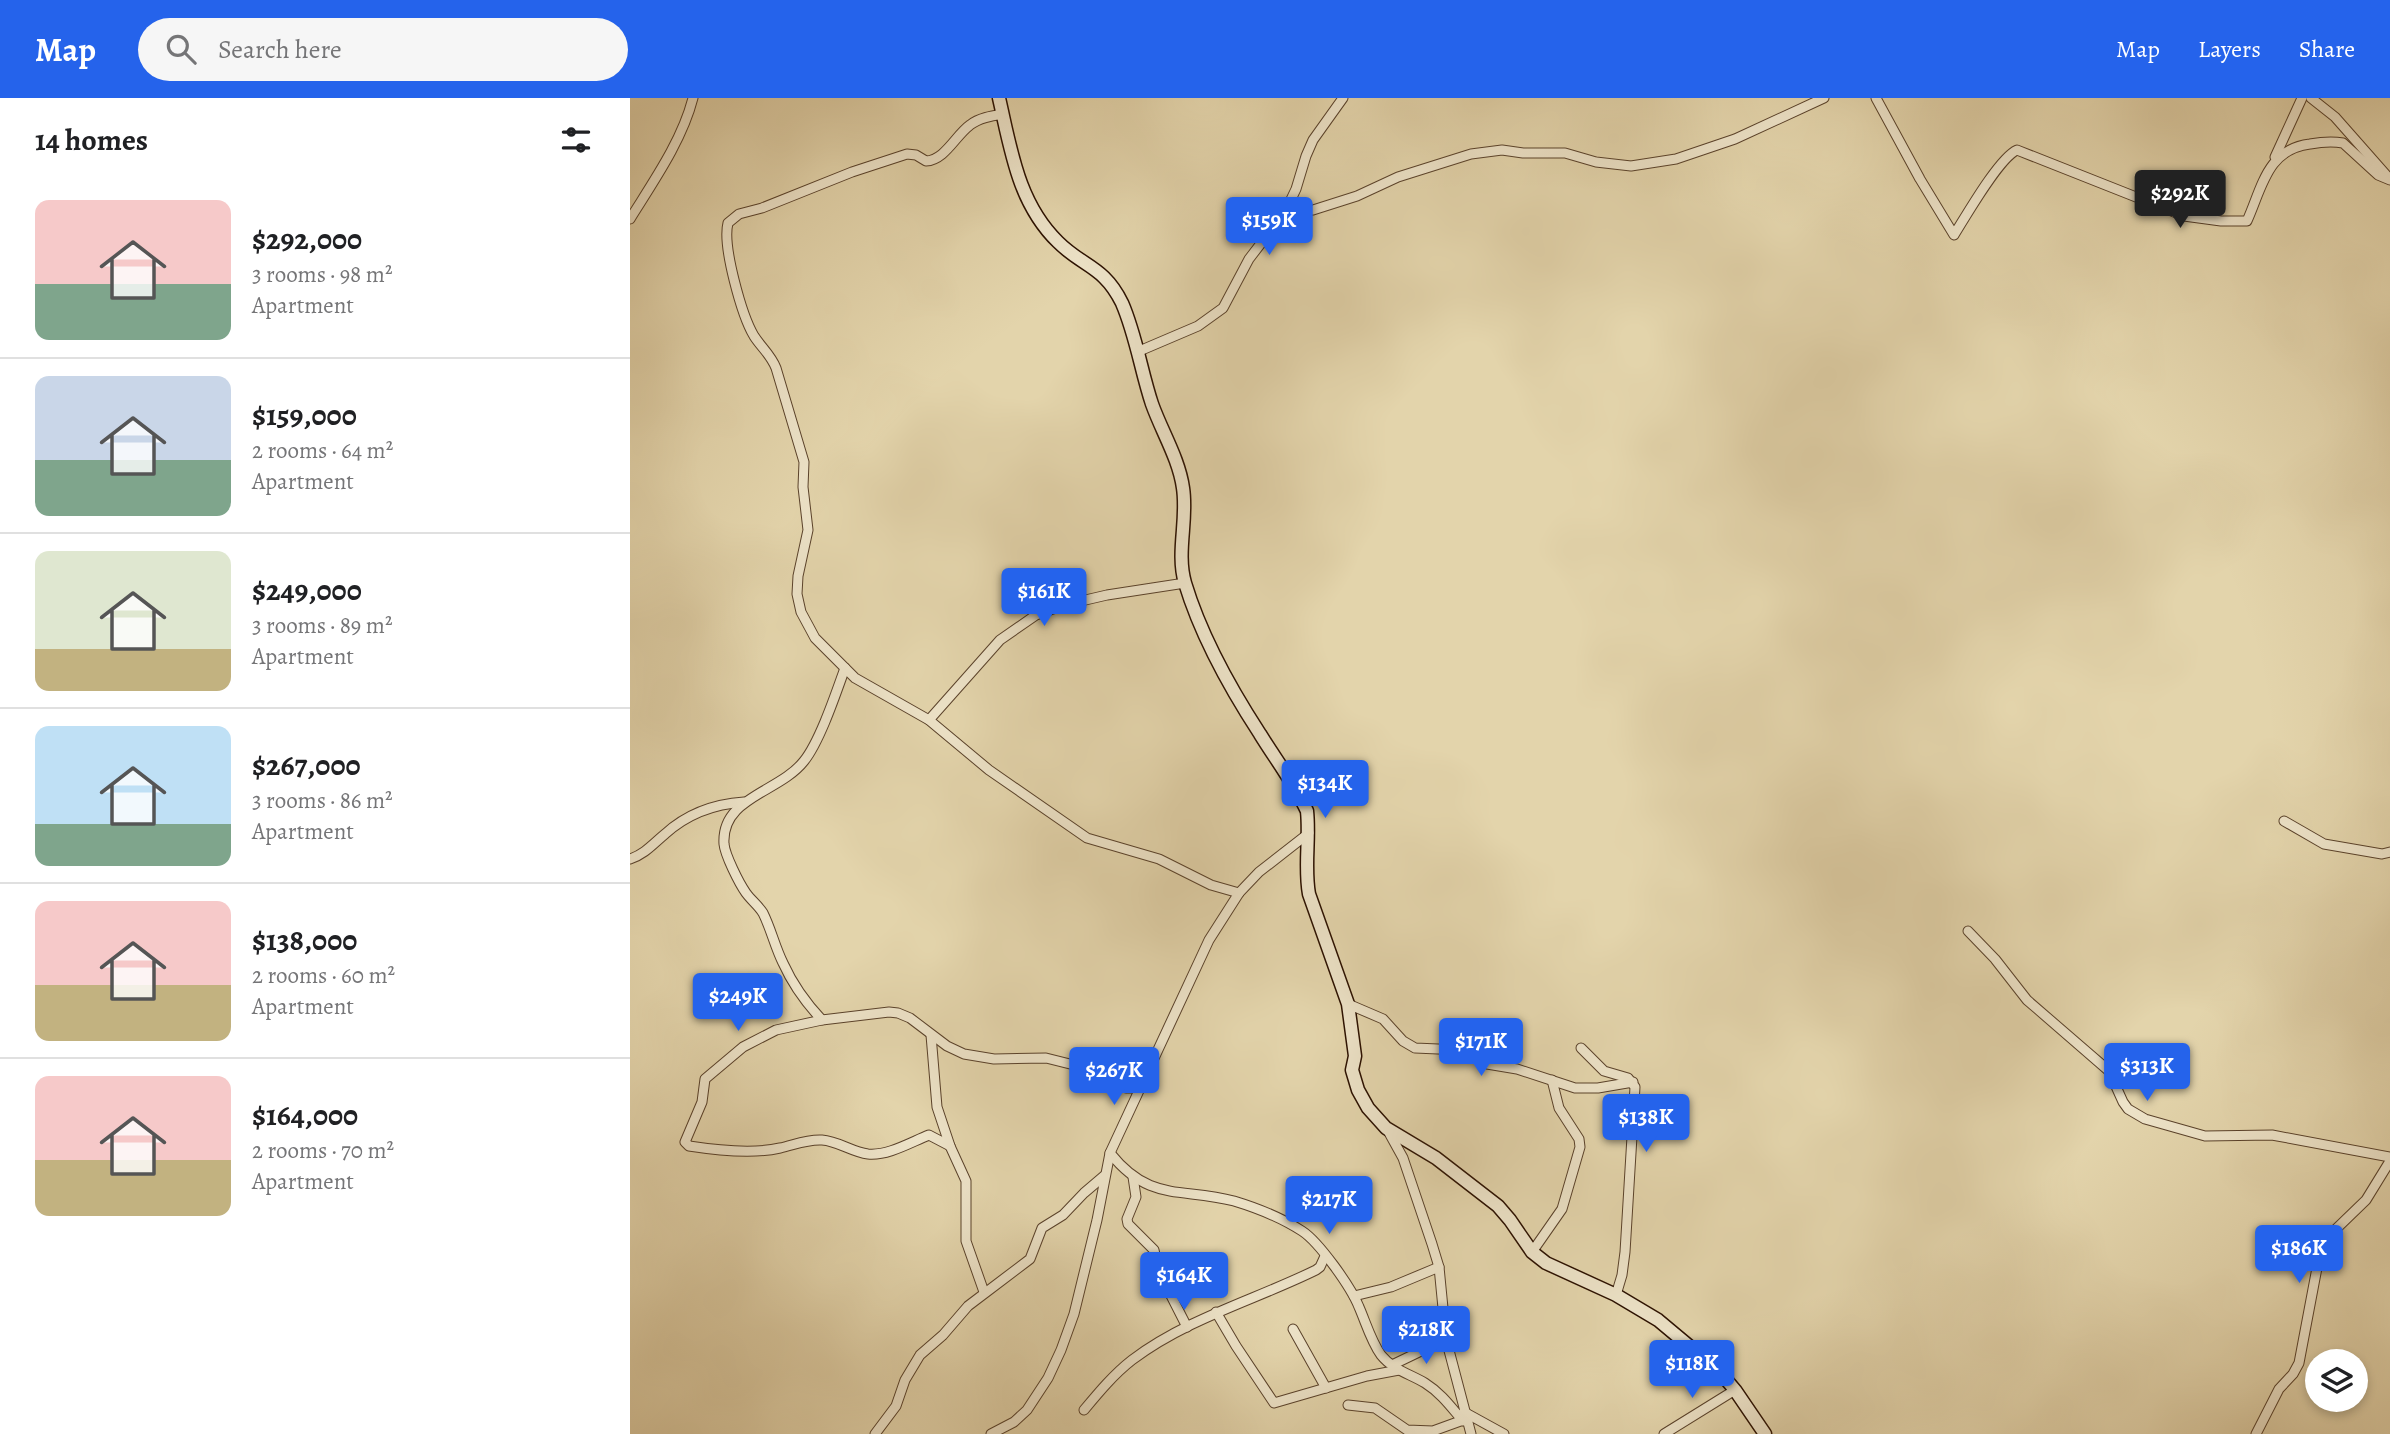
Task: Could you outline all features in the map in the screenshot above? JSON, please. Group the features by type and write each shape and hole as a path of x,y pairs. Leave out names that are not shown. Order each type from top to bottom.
{"street":[{"path":"630,219 680,132 693,98"},
{"path":"999,98 1012,159 1029,202 1043,226 1059,243 1102,273 1112,286 1127,317 1153,407 1181,476 1184,498 1182,556 1185,583 1221,668 1307,811 1309,833 1306,879 1348,1004 1355,1055 1352,1070 1358,1090 1386,1128 1403,1158 1414,1188 1439,1268 1446,1339 1464,1417 1471,1434"},
{"path":"1136,352 1198,326 1223,308 1249,259 1285,212 1296,190 1313,140 1343,98"},
{"path":"1285,212 1313,210 1357,196 1398,177 1471,154 1502,150 1565,153 1596,162 1631,166 1676,159 1735,139 1824,98"},
{"path":"1876,98 1954,235 1995,172 2017,150 2184,216 2247,222 2302,98"},
{"path":"2311,98 2335,117 2390,179"},
{"path":"1003,114 978,120 969,126 937,160 926,161 916,155 906,154 852,172 762,208 739,214 729,221 725,237 731,269 754,336 770,355 776,368 804,462 803,487 808,530 798,576 797,594 801,612 816,638 855,678 929,720 989,770 1087,838 1159,859 1211,885 1239,893"},
{"path":"2273,162 2295,146 2340,142 2351,148 2378,175 2390,179"},
{"path":"929,720 1000,639 1036,615 1107,595 1185,583"},
{"path":"822,1020 808,1005 782,962 763,914 746,893 724,848 724,832 732,813 744,802 786,779 805,760 845,668"},
{"path":"630,859 648,850 685,817 726,803 744,802"},
{"path":"2284,821 2324,844 2382,854 2390,852"},
{"path":"992,1434 1027,1410 1048,1378 1061,1350 1074,1314 1110,1153 1209,940 1239,893 1268,865 1309,833"},
{"path":"1968,931 1995,958 2027,1000 2109,1072 2123,1102 2145,1119 2205,1136 2272,1135 2390,1159 2366,1200 2336,1229 2320,1252 2299,1363 2279,1389 2256,1434"},
{"path":"1348,1004 1384,1019 1403,1041 1415,1048 1455,1048 1486,1064 1517,1069 1575,1088 1598,1088 1633,1082"},
{"path":"950,1146 929,1135 891,1150 869,1154 821,1140 769,1149 717,1150 689,1146 685,1142 702,1102 705,1079 761,1036 822,1020 879,1013 898,1013 909,1018 953,1049 977,1058 1046,1058 1074,1065 1126,1088 1139,1088"},
{"path":"931,1035 934,1094 941,1123 966,1181 966,1241 984,1292"},
{"path":"1581,1048 1604,1071 1633,1082 1636,1090 1625,1252 1616,1294"},
{"path":"1532,1252 1562,1209 1580,1147 1579,1139 1559,1108 1552,1080"},
{"path":"1386,1128 1436,1158 1497,1206 1532,1252 1546,1263 1616,1294 1658,1320 1712,1365 1735,1390 1765,1434"},
{"path":"1110,1153 1133,1177 1156,1189 1233,1201 1286,1221 1304,1232 1354,1296 1377,1349 1395,1368 1433,1389 1464,1417 1504,1434"},
{"path":"875,1434 896,1406 905,1380 920,1355 984,1292 1030,1259 1042,1228 1063,1215 1104,1176"},
{"path":"1133,1177 1136,1197 1128,1224 1154,1250 1159,1272 1187,1327"},
{"path":"1084,1410 1106,1384 1133,1359 1216,1312 1316,1270 1321,1267 1325,1256"},
{"path":"1354,1296 1391,1287 1439,1268"},
{"path":"1216,1312 1274,1403 1395,1368 1446,1339"},
{"path":"1293,1329 1326,1388"},
{"path":"1664,1434 1735,1390"},
{"path":"1348,1405 1375,1408 1407,1430 1433,1431 1464,1417"}]}
